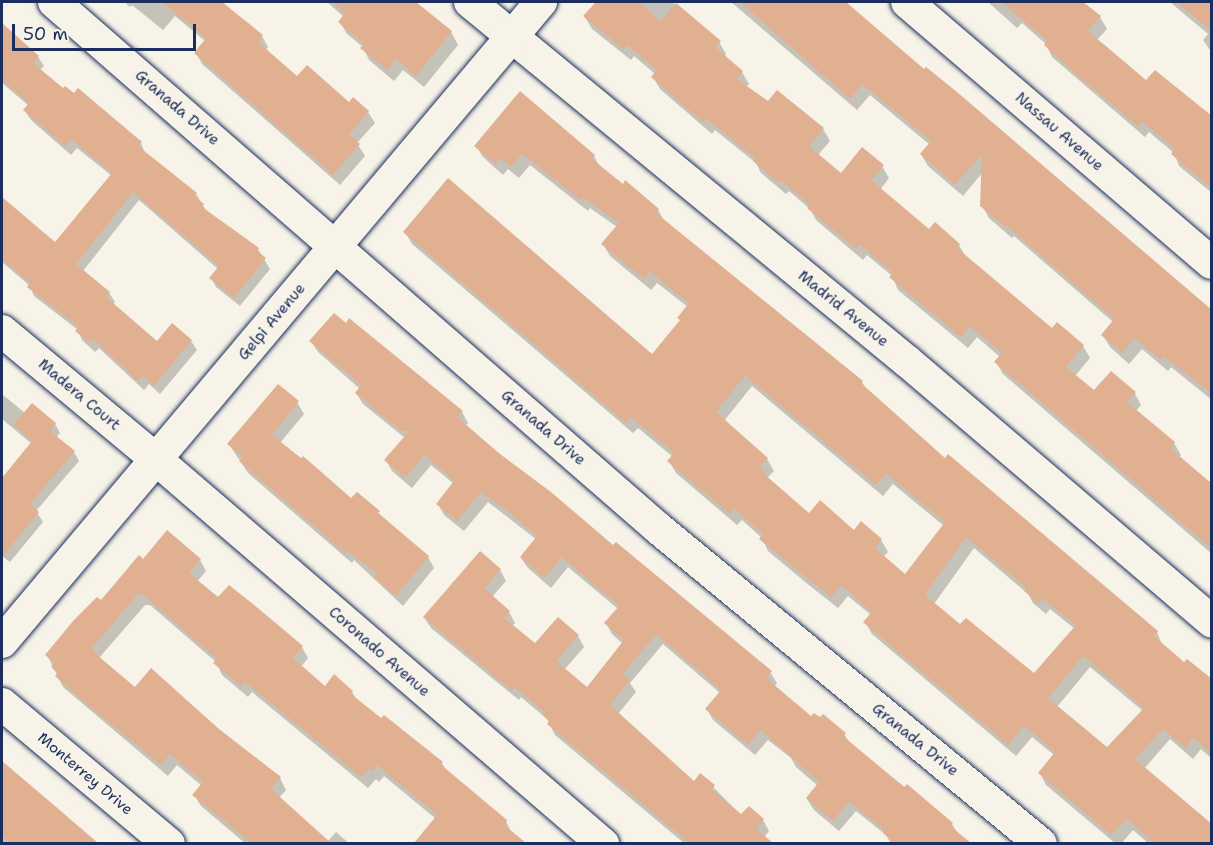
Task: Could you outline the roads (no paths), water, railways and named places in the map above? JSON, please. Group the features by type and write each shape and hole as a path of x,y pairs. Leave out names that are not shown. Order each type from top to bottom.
{"street":[{"name":"Granada Drive","path":"54,2 659,529 1041,843"},
{"name":"Madrid Avenue","path":"470,2 908,362 1212,622"},
{"name":"Gelpi Avenue","path":"2,642 542,2"},
{"name":"Nassau Avenue","path":"906,2 1212,263"},
{"name":"Madera Court","path":"2,331 157,460"},
{"name":"Coronado Avenue","path":"157,460 603,843"},
{"name":"Monterrey Drive","path":"2,704 169,843"}]}
